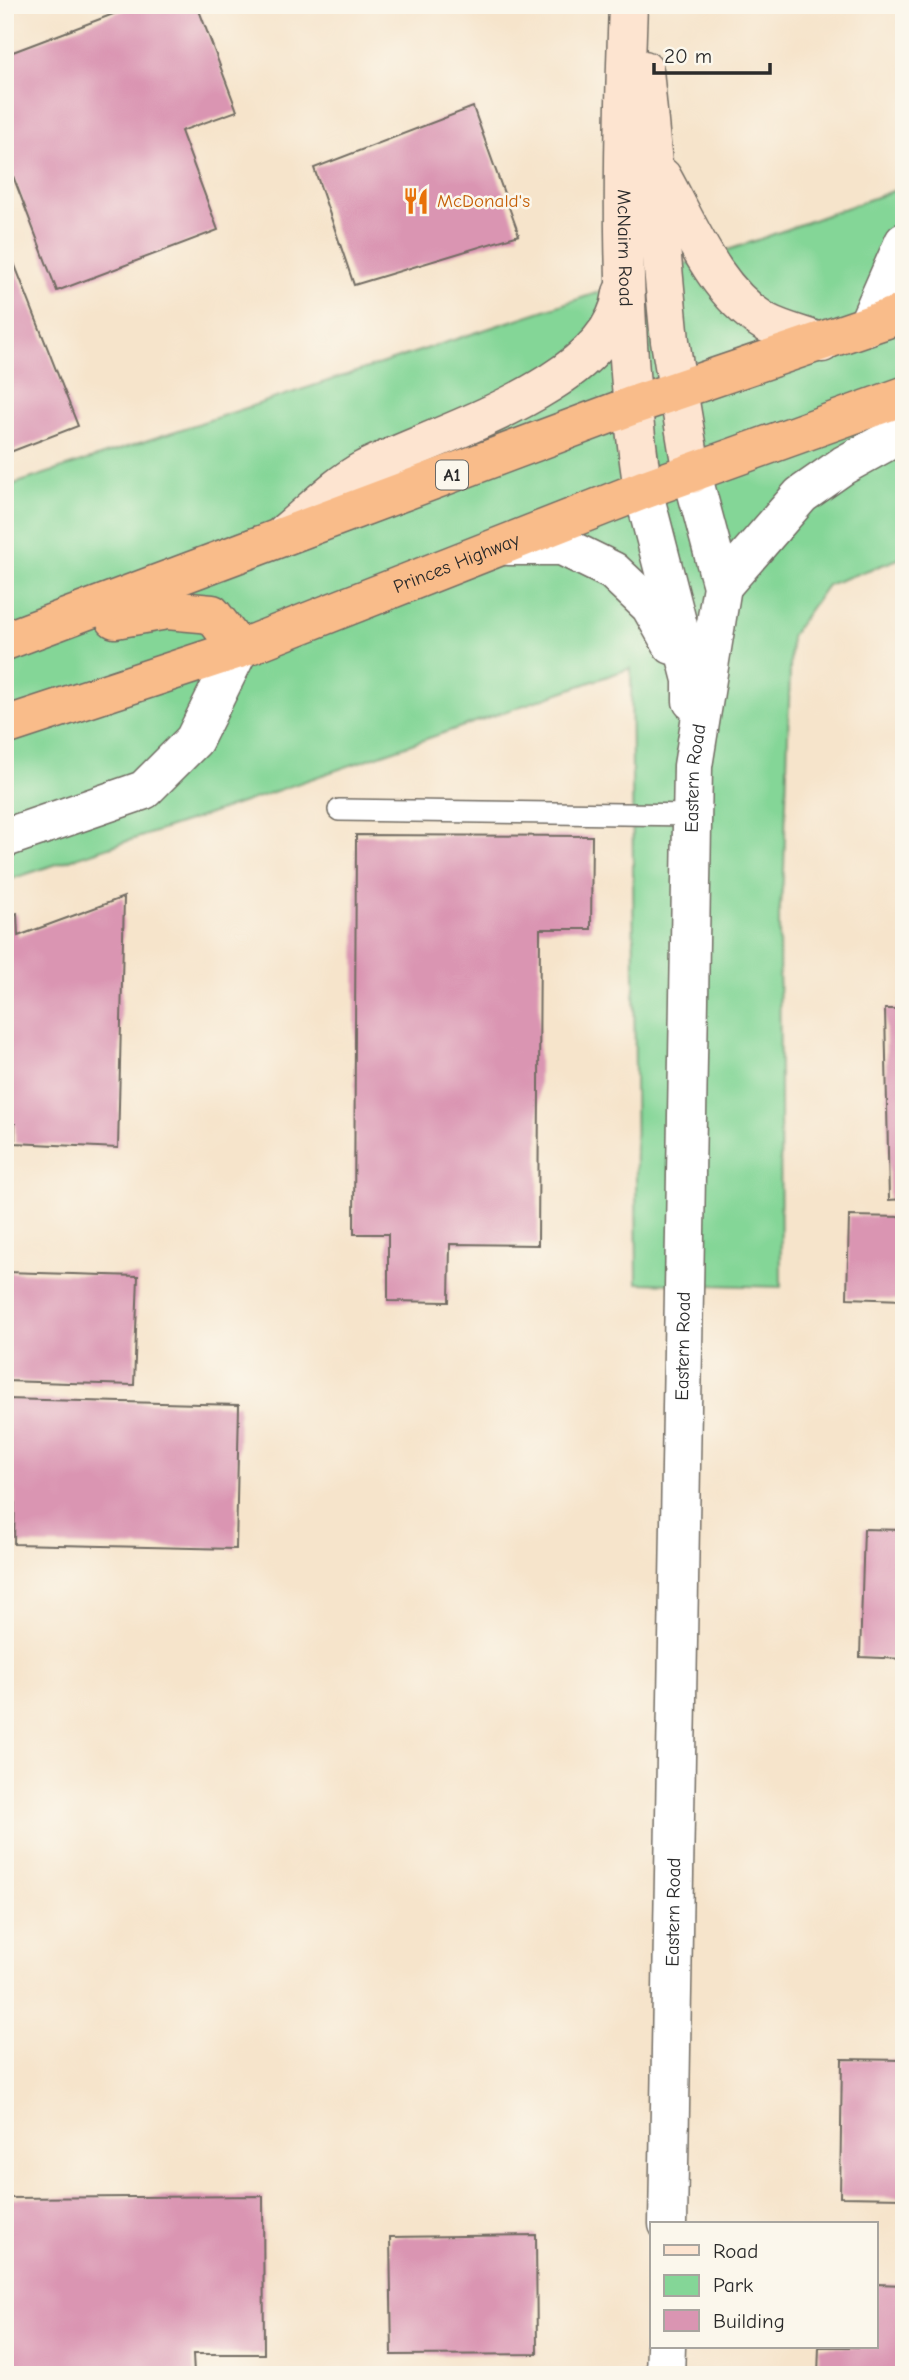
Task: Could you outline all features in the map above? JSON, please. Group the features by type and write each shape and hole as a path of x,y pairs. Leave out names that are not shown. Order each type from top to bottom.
{"highway":[{"name":"A1","path":"14,638 631,406 904,313"},
{"name":"Princes Highway","path":"5,726 239,649 508,546 643,490 904,396"},
{"path":"14,638 167,610 212,614 239,649"}],"street":[{"name":"McNairn Road","path":"628,5 623,148 626,256 631,406 643,490"},
{"name":"McNairn Road","path":"637,5 656,166 677,391 692,474"},
{"path":"656,166 719,279 739,302 767,323 822,343"},
{"path":"867,326 904,242"},
{"path":"273,542 362,471 494,415 573,366 600,343 620,308 626,256"},
{"path":"722,586 801,495 844,465 904,432"},
{"name":"Eastern Road","path":"668,2222 693,766 722,586 692,474"},
{"path":"643,490 692,680 693,766"},
{"path":"508,546 562,546 613,571 649,606 692,680"},
{"path":"5,838 144,790 194,740 239,649"},
{"path":"665,2375 666,2348"}],"lane":[{"path":"339,810 692,815"}],"green space":[{"path":"904,187 904,557 827,585 791,636 784,870 779,915 781,1287 637,1283 631,668 204,816 5,881 5,487 749,243"}],"building":[{"path":"137,5 197,5 237,111 181,131 218,230 57,291 5,155 5,55"},
{"name":"McDonald's","path":"473,107 519,235 354,285 314,168"},
{"path":"5,240 78,426 5,454"},
{"path":"356,835 592,836 591,929 540,929 538,1245 450,1244 449,1302 388,1301 388,1234 354,1234"},
{"path":"904,856 904,877 898,876"},
{"path":"124,897 118,1148 15,1143 15,1124 5,1124 5,917 17,913 18,936"},
{"path":"885,1009 904,1009 904,1199 889,1200"},
{"path":"849,1216 904,1217 904,1300 847,1298"},
{"path":"6,1272 138,1276 134,1385 5,1381"},
{"path":"5,1399 239,1405 236,1549 14,1544 15,1492 5,1491"},
{"path":"864,1529 904,1530 904,1659 860,1657"},
{"path":"842,2059 904,2060 904,2198 840,2197"},
{"path":"263,2196 264,2354 193,2354 194,2375 5,2375 5,2198"},
{"path":"536,2235 537,2354 392,2355 390,2237"},
{"path":"878,2284 904,2285 904,2375 818,2375 819,2348 878,2348"}],"place":[{"name":"McDonald's","path":"416,201"}]}
